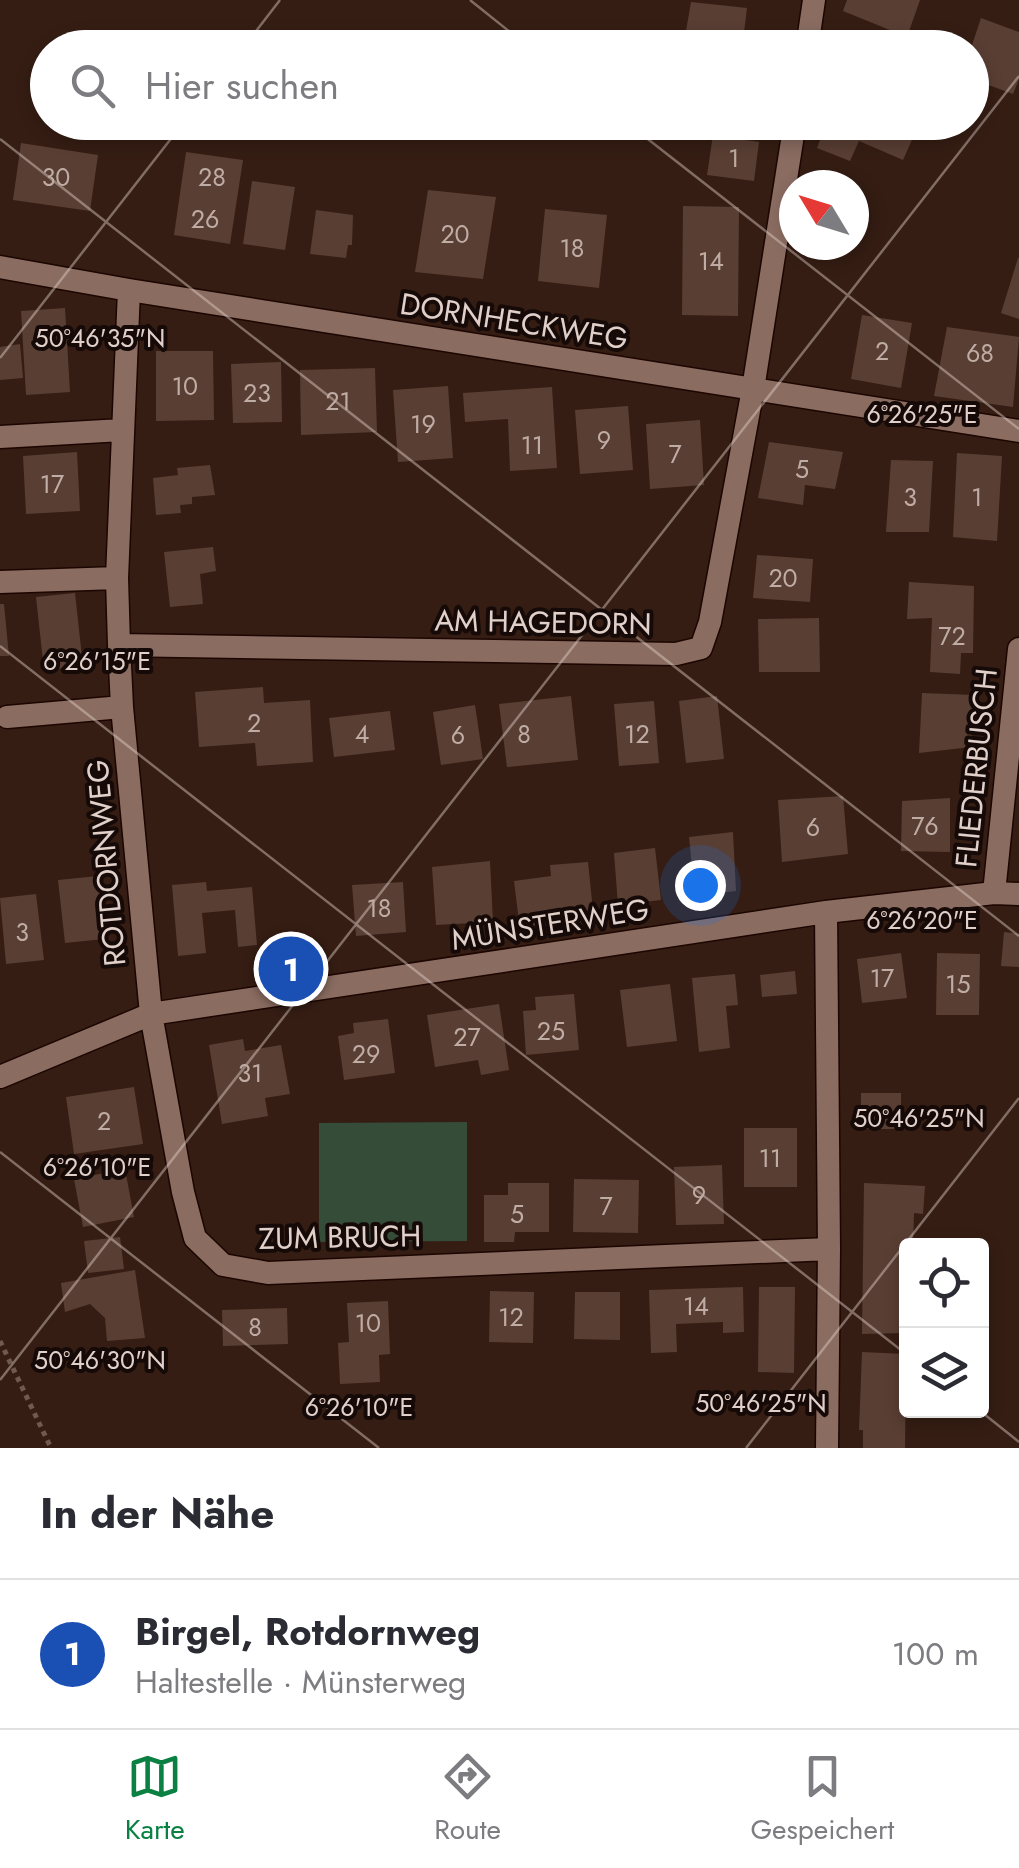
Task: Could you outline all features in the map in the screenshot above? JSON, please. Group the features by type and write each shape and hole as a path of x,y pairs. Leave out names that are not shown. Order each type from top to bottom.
{"street":[{"path":"810,30 814,0"},
{"path":"754,389 792,140"},
{"name":"DORNHECKWEG","path":"0,267 1019,431"},
{"name":"ROTDORNWEG","path":"128,290 119,645 150,1014"},
{"name":"AM HAGEDORN","path":"119,645 676,654 700,648 710,622 754,389"},
{"path":"0,437 122,430"},
{"path":"0,582 118,578"},
{"name":"FLIEDERBUSCH","path":"994,893 1019,649"},
{"path":"7,717 122,708"},
{"name":"MÜNSTERWEG","path":"150,1014 826,912 994,893 1019,894"},
{"path":"826,912 826,1448"},
{"path":"0,1077 150,1014"},
{"name":"ZUM BRUCH","path":"150,1014 195,1238 223,1265 268,1273 829,1249"}],"path":[{"path":"0,1342 51,1448"}],"green space":[{"path":"467,1122 467,1241 319,1242 319,1123"}],"building":[{"path":"847,0 920,0 909,30 890,30 843,11"},
{"path":"691,2 747,8 744,30 686,30"},
{"path":"981,18 1019,32 1019,79 1013,94 989,85 989,30 977,30"},
{"path":"712,140 759,142 754,181 707,175"},
{"path":"820,140 912,140 903,160 859,141 850,161 817,148"},
{"path":"21,143 98,155 90,211 13,200"},
{"path":"186,152 243,160 230,244 174,235"},
{"path":"252,181 295,187 285,250 243,244"},
{"path":"428,190 496,197 483,279 415,272"},
{"path":"683,206 739,207 738,316 682,315"},
{"path":"545,209 607,215 599,288 538,281"},
{"path":"316,210 353,215 352,245 348,245 346,258 310,254"},
{"path":"1019,258 1019,319 1001,313"},
{"path":"65,308 70,392 26,395 21,311"},
{"path":"862,315 912,323 901,388 851,379"},
{"path":"947,327 1019,337 1013,407 934,396"},
{"path":"20,344 23,378 0,380 0,347"},
{"path":"156,351 213,351 214,420 156,421"},
{"path":"281,362 282,422 233,423 231,364"},
{"path":"375,368 377,432 301,435 300,370"},
{"path":"448,386 453,458 398,462 393,390"},
{"path":"552,387 557,468 510,471 508,419 465,422 463,393"},
{"path":"628,406 633,470 580,474 575,410"},
{"path":"700,420 704,485 650,489 646,424"},
{"path":"769,442 843,452 835,489 805,485 803,505 758,498"},
{"path":"77,452 80,511 26,514 23,456"},
{"path":"957,453 1002,456 997,541 953,537"},
{"path":"891,460 933,461 929,532 886,532"},
{"path":"210,465 215,495 192,497 192,504 180,505 181,513 156,515 153,478 178,475 177,468"},
{"path":"213,547 216,571 200,574 203,604 170,607 164,552"},
{"path":"757,555 813,559 810,602 753,598"},
{"path":"909,582 974,586 973,653 961,653 960,674 930,672 932,618 907,619"},
{"path":"75,593 83,666 44,670 36,597"},
{"path":"0,604 4,604 9,656 0,656"},
{"path":"819,618 820,672 759,672 758,619"},
{"path":"263,687 264,703 310,700 313,762 257,766 255,743 199,747 195,692"},
{"path":"922,693 974,695 971,747 919,753"},
{"path":"571,696 578,760 507,767 499,704"},
{"path":"717,696 724,759 686,763 679,701"},
{"path":"654,701 659,763 619,766 614,704"},
{"path":"475,705 483,759 441,765 433,712"},
{"path":"390,711 395,750 334,757 329,718"},
{"path":"843,796 848,854 782,862 778,800"},
{"path":"950,798 950,852 901,851 902,801"},
{"path":"733,832 736,891 695,896 689,837"},
{"path":"655,848 661,900 618,905 614,853"},
{"path":"490,861 493,922 436,925 432,867"},
{"path":"588,862 594,920 520,930 514,881 551,876 550,865"},
{"path":"98,876 104,939 65,943 58,880"},
{"path":"206,882 207,891 252,887 257,945 238,947 235,910 202,913 206,953 178,956 172,885"},
{"path":"403,882 406,932 356,936 352,885"},
{"path":"36,894 44,960 6,964 0,898"},
{"path":"1004,932 1019,934 1019,967 1001,966"},
{"path":"901,953 907,998 862,1003 857,959"},
{"path":"937,953 980,954 979,1015 936,1015"},
{"path":"795,971 797,994 762,997 760,975"},
{"path":"735,974 738,1005 726,1006 730,1048 699,1052 692,978"},
{"path":"670,984 677,1041 627,1047 620,990"},
{"path":"574,994 579,1050 526,1055 523,1011 536,1010 535,997"},
{"path":"499,1004 509,1070 481,1075 478,1060 435,1067 427,1015"},
{"path":"388,1019 395,1073 344,1080 338,1036 354,1033 353,1023"},
{"path":"243,1039 245,1051 281,1045 290,1094 265,1098 268,1116 222,1124 209,1045"},
{"path":"134,1087 143,1144 74,1154 66,1097"},
{"path":"861,1093 901,1093 901,1129 861,1129"},
{"path":"744,1128 797,1128 797,1187 744,1187"},
{"path":"722,1165 724,1224 676,1225 674,1167"},
{"path":"125,1169 134,1217 83,1227 74,1179"},
{"path":"574,1179 639,1180 638,1233 573,1232"},
{"path":"508,1183 549,1183 549,1232 515,1232 514,1242 484,1242 484,1195 508,1195"},
{"path":"864,1183 925,1186 923,1214 914,1213 913,1238 899,1238 899,1333 862,1334"},
{"path":"120,1237 124,1269 88,1273 84,1241"},
{"path":"135,1270 145,1338 107,1341 105,1318 90,1304 65,1312 61,1283"},
{"path":"743,1287 744,1332 723,1333 723,1322 676,1324 677,1352 651,1353 649,1290"},
{"path":"759,1287 795,1287 794,1373 758,1372"},
{"path":"490,1291 534,1292 533,1343 489,1342"},
{"path":"575,1292 620,1292 620,1340 574,1339"},
{"path":"388,1301 390,1354 379,1355 380,1382 340,1384 338,1343 349,1342 347,1303"},
{"path":"287,1308 288,1344 223,1346 222,1310"},
{"path":"862,1352 899,1354 899,1418 905,1418 905,1448 863,1448 863,1430 859,1430"}],"place":[{"name":"Birgel, Rotdornweg","path":"291,969"}]}
